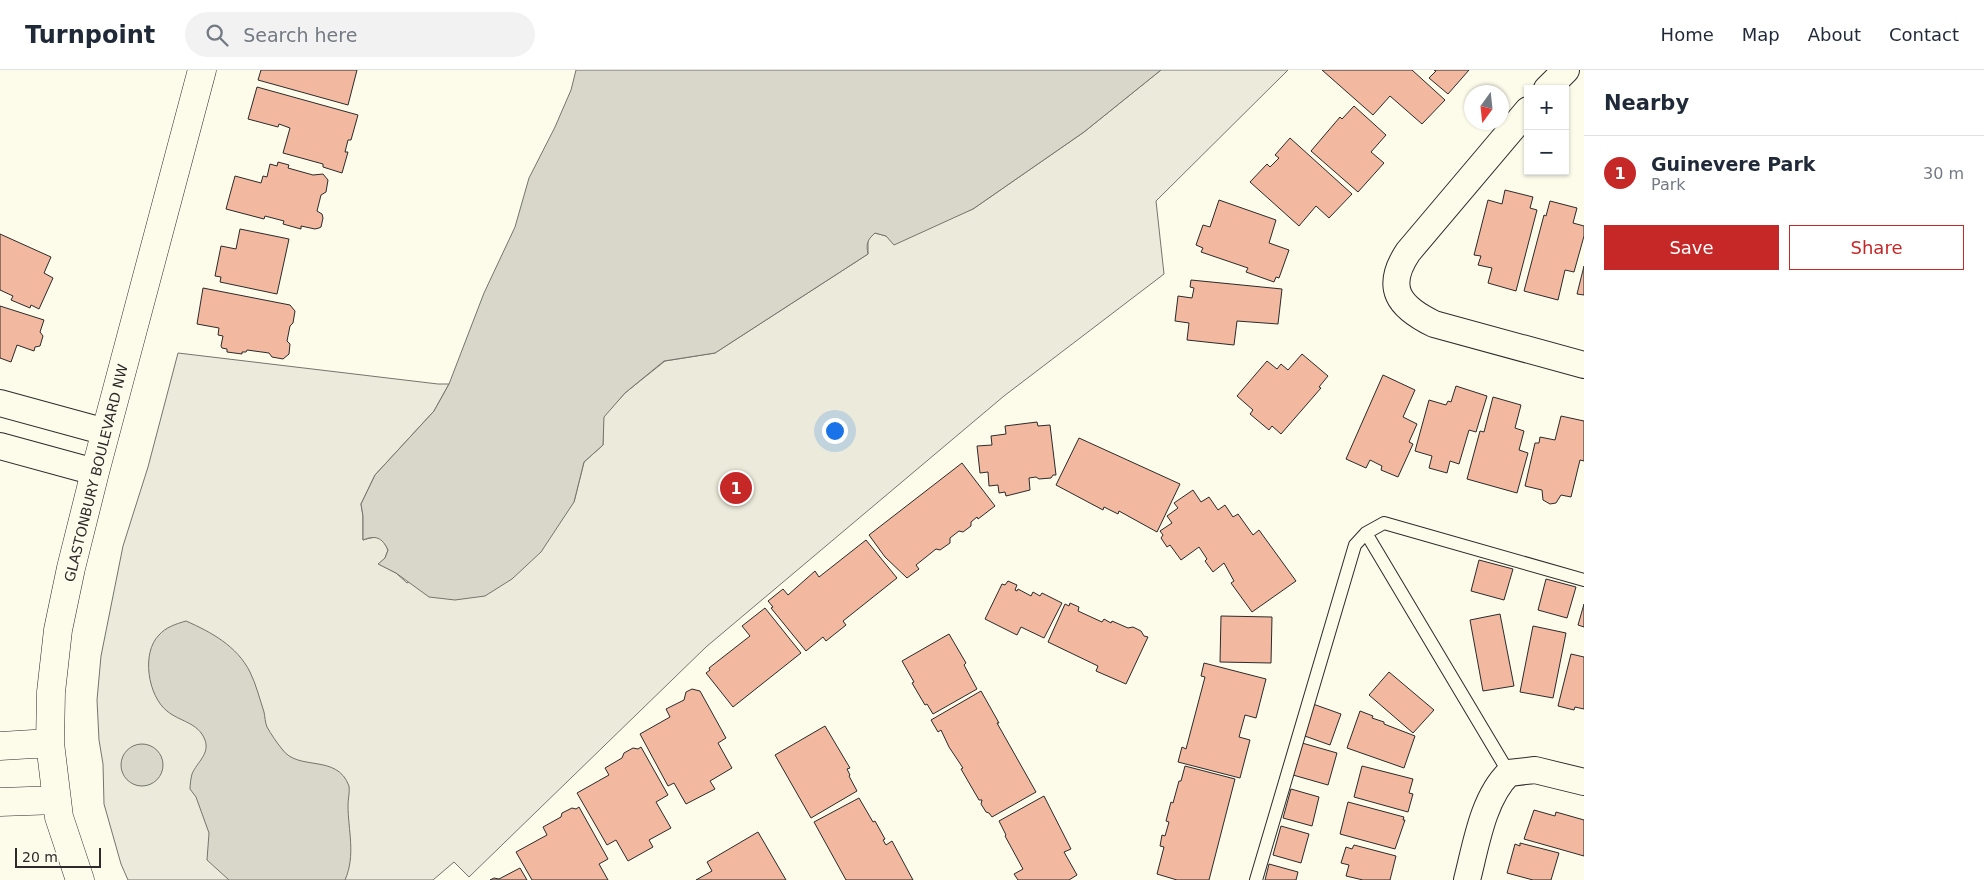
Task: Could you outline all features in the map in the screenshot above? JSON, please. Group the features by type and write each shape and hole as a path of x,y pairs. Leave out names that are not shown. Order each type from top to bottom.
{"street":[{"name":"GLASTONBURY BOULEVARD NW","path":"80,880 59,817 50,743 51,692 58,630 95,472 202,70"},
{"path":"1551,85 1566,70"},
{"path":"1524,115 1408,252 1398,267 1396,282 1400,300 1416,315 1434,324 1584,365"},
{"path":"0,403 106,432"},
{"path":"0,446 95,472"},
{"path":"0,746 50,743"},
{"path":"1467,880 1493,791 1509,773 1534,770 1584,782"},
{"path":"0,802 57,800"}],"lane":[{"path":"1256,880 1355,545 1366,533 1384,523 1584,580"},
{"path":"1366,533 1509,773"}],"shaded area":[{"path":"576,70 1161,70 1084,132 973,209 894,245 886,236 875,233 868,242 868,254 715,353 664,361 625,393 604,417 603,445 584,462 574,502 541,552 512,579 485,596 455,600 429,597 396,573 378,564 385,558 388,550 378,538 363,540 361,504 375,475 434,411 449,384 484,293 515,227 529,178 555,127 571,90"},
{"path":"1161,70 1288,70 1156,201 1164,274 1004,396 706,647 469,877 454,862 433,880 128,880 121,864 104,804 103,764 99,740 97,700 101,656 123,546 148,467 178,353 449,384 434,411 375,475 361,504 363,540 375,537 381,539 388,550 385,558 379,564 396,573 407,583 574,502 584,462 603,445 603,417 625,393 665,361 715,353 868,254 868,239 875,233 886,236 891,241 973,209 1084,132"},
{"path":"186,621 205,630 231,647 245,663 256,687 267,727 289,756 298,760 327,766 343,776 349,786 348,805 351,842 350,861 345,880 229,880 207,860 209,833 196,797 190,789 192,774 206,750 205,740 198,729 172,715 160,704 151,685 149,674 150,652 153,643 165,630"},
{"path":"146,744 154,747 160,753 163,765 160,777 154,783 138,786 130,783 124,777 121,761 124,753 130,747"}],"building":[{"path":"261,70 357,70 348,105 258,80"},
{"path":"1322,70 1412,70 1445,100 1422,124 1390,96 1373,115"},
{"path":"1434,70 1469,70 1448,94 1429,78 1436,71"},
{"path":"257,87 358,115 351,140 348,140 345,152 348,152 342,173 323,167 323,164 283,153 290,128 279,124 278,127 248,119"},
{"path":"1354,106 1386,135 1371,152 1384,163 1358,192 1311,151 1340,117 1342,119"},
{"path":"1290,138 1352,194 1329,218 1316,206 1299,226 1250,182 1267,164 1270,167 1279,158 1275,155"},
{"path":"278,162 289,165 288,168 313,175 323,174 328,180 326,192 321,195 317,211 322,214 323,218 321,227 315,229 301,226 301,229 283,224 284,221 265,216 264,219 226,209 235,176 261,183 263,176 267,177 270,164 277,166"},
{"path":"1505,190 1533,197 1530,208 1537,210 1516,291 1488,283 1492,268 1478,265 1481,256 1474,255 1488,200 1502,204"},
{"path":"1219,200 1276,220 1269,243 1289,250 1279,278 1276,277 1274,282 1246,272 1248,268 1201,252 1203,248 1196,245 1203,225 1210,227"},
{"path":"1550,201 1577,208 1573,223 1584,226 1584,236 1574,272 1565,270 1558,300 1524,291 1544,215 1546,216"},
{"path":"240,229 289,239 277,294 220,282 221,277 215,276 221,246 236,249"},
{"path":"0,234 51,257 44,273 53,278 39,309 31,305 30,308 11,300 13,296 0,290"},
{"path":"1584,266 1584,295 1577,294"},
{"path":"1191,280 1282,289 1278,324 1237,321 1234,345 1187,340 1189,323 1175,321 1178,296 1192,298 1194,288 1190,287"},
{"path":"203,288 290,305 295,311 287,341 290,344 289,354 283,359 272,357 269,353 247,350 242,352 242,354 227,352 227,349 221,346 223,336 218,335 219,328 197,324"},
{"path":"0,306 44,320 40,332 43,336 40,346 35,347 34,351 17,345 11,362 0,358"},
{"path":"1302,354 1328,376 1319,387 1321,388 1281,434 1272,426 1269,430 1250,414 1253,410 1237,396 1267,361 1277,369 1281,364 1288,370"},
{"path":"1383,375 1415,390 1403,417 1417,424 1409,442 1413,444 1398,477 1381,470 1382,466 1370,460 1366,468 1346,459"},
{"path":"1456,386 1487,396 1476,432 1469,430 1459,464 1450,461 1447,473 1429,468 1432,456 1415,451 1429,400 1446,405 1448,401 1451,402"},
{"path":"1493,397 1521,405 1515,428 1524,431 1519,450 1528,453 1517,493 1467,479 1480,431 1484,432"},
{"path":"1561,416 1584,421 1584,461 1580,460 1571,497 1561,495 1556,503 1550,504 1543,500 1542,490 1525,486 1535,443 1539,443 1540,437 1555,440"},
{"path":"1037,422 1038,426 1050,425 1056,475 1053,475 1051,478 1029,478 1030,490 1006,496 1005,492 999,493 998,485 989,486 988,472 980,473 977,446 992,445 991,436 1006,434 1005,426"},
{"path":"1079,438 1180,484 1157,532 1119,511 1118,514 1104,507 1103,510 1056,485"},
{"path":"962,463 995,506 978,519 977,517 971,522 971,526 963,532 959,531 950,538 950,543 940,550 936,549 916,565 919,569 907,578 885,557 869,535"},
{"path":"1193,490 1201,502 1209,497 1218,510 1225,505 1233,517 1238,514 1253,535 1259,530 1296,581 1252,612 1231,583 1234,581 1224,563 1213,572 1205,561 1207,559 1199,547 1181,560 1170,545 1167,547 1161,538 1163,535 1160,531 1172,523 1167,516 1178,508 1174,503"},
{"path":"866,540 897,578 843,621 846,625 826,641 823,637 806,651 771,608 773,607 768,601 783,589 788,595 815,571 819,577"},
{"path":"1479,560 1513,569 1504,600 1471,591"},
{"path":"1546,579 1576,587 1567,618 1538,610"},
{"path":"1008,581 1017,585 1015,590 1017,591 1018,589 1031,596 1033,592 1040,596 1042,593 1062,603 1044,638 1021,627 1017,635 985,619 1002,584 1005,585"},
{"path":"1070,603 1079,607 1078,611 1102,622 1104,619 1128,628 1133,627 1148,637 1126,684 1096,671 1098,666 1048,642 1065,604 1069,606"},
{"path":"1584,604 1584,627 1578,625"},
{"path":"765,608 801,653 733,707 706,673 710,670 709,668 750,636 742,626"},
{"path":"1500,614 1514,686 1483,691 1470,620"},
{"path":"1221,616 1272,617 1271,663 1220,662"},
{"path":"1533,626 1566,633 1553,698 1520,692"},
{"path":"949,634 966,663 964,665 977,689 933,714 927,704 925,705 912,683 914,682 902,661"},
{"path":"1571,654 1584,657 1584,709 1575,707 1574,710 1558,706"},
{"path":"1204,663 1266,679 1256,718 1245,715 1239,737 1250,740 1240,778 1178,762 1182,747 1186,749 1205,677 1201,676"},
{"path":"1389,672 1434,710 1413,733 1369,695"},
{"path":"692,689 700,691 726,738 718,743 732,768 710,781 715,789 686,804 674,783 668,786 640,734 670,717 666,709 684,700 686,692"},
{"path":"981,691 1036,792 992,817 981,804 982,800 979,800 941,730 938,732 931,720"},
{"path":"1313,704 1341,714 1330,745 1302,735"},
{"path":"1360,711 1373,716 1372,718 1384,722 1384,724 1415,736 1404,768 1347,748"},
{"path":"825,726 850,768 847,769 849,776 857,791 811,818 775,755"},
{"path":"1302,743 1337,753 1328,785 1293,775"},
{"path":"641,747 668,795 656,802 671,828 649,840 653,847 628,861 616,840 607,845 577,793 609,775 605,768 622,758 624,753 633,748 638,749"},
{"path":"1185,766 1235,779 1209,880 1177,880 1157,874 1164,847 1160,846 1162,835 1165,836 1169,822 1166,821 1171,802 1173,803"},
{"path":"1362,766 1413,779 1409,793 1413,794 1408,812 1354,797"},
{"path":"1291,789 1319,797 1312,826 1283,818"},
{"path":"1044,796 1071,849 1064,852 1077,875 1069,880 1018,880 1014,874 1023,869 999,821"},
{"path":"859,798 873,822 875,821 885,839 883,840 886,845 892,841 913,880 846,880 814,822"},
{"path":"1348,802 1404,817 1403,820 1405,820 1395,849 1340,834"},
{"path":"579,807 608,859 599,864 608,880 532,880 516,852 547,835 543,827 561,817 562,813"},
{"path":"1534,810 1555,816 1556,812 1584,820 1584,856 1524,839"},
{"path":"1281,826 1309,834 1301,863 1273,855"},
{"path":"758,832 786,880 696,880 712,871 707,862"},
{"path":"1520,843 1559,853 1551,880 1533,880 1507,873 1515,844 1520,846"},
{"path":"1354,845 1396,856 1390,880 1363,880 1346,876 1349,865 1341,863 1346,847 1352,849"},
{"path":"1269,864 1298,872 1296,880 1265,880"},
{"path":"520,868 527,880 490,880 494,878 499,879"}],"place":[{"name":"Guinevere Park","path":"736,488"}]}
